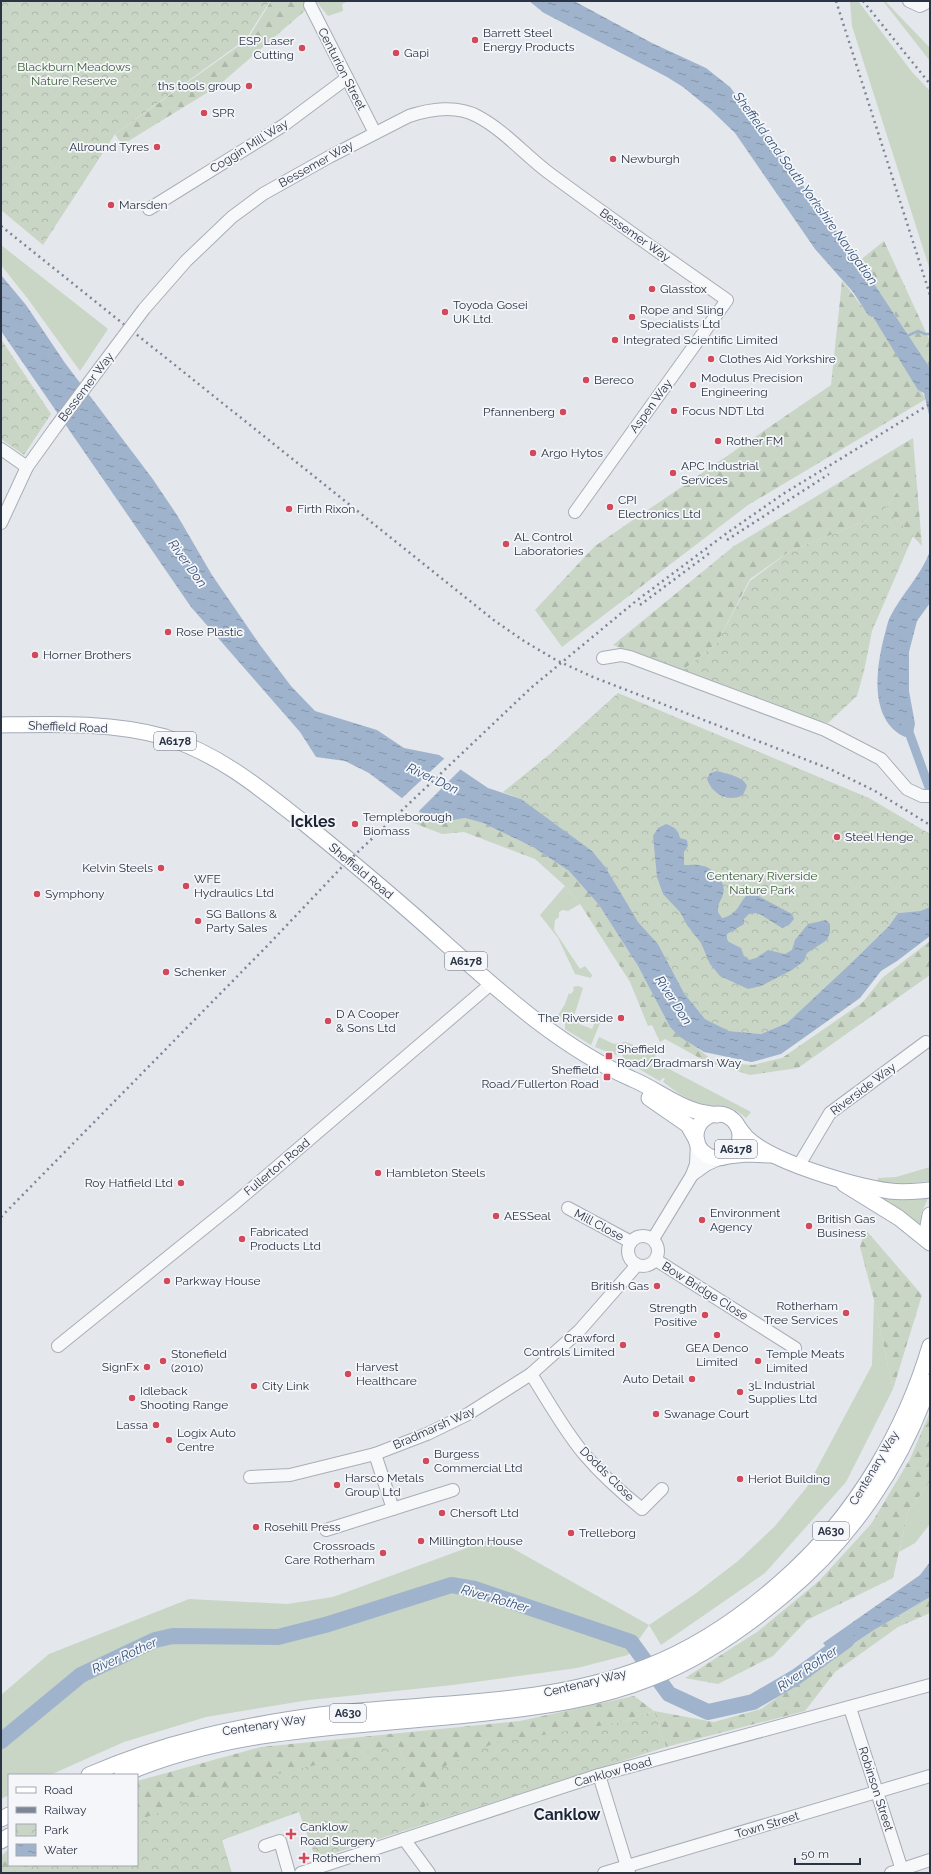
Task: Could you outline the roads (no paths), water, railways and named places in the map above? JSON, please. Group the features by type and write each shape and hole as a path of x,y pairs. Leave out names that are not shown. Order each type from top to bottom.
{"main road":[{"name":"Sheffield Road","path":"1,725 91,726 138,731 165,737 218,760 238,772 320,836 492,983 563,1041 621,1075 632,1079 697,1112 717,1115"},
{"name":"Sheffield Road","path":"621,1075 629,1085 670,1111 688,1125 697,1141"},
{"name":"A6178","path":"717,1115 728,1117 735,1122 746,1137 772,1155 835,1178 890,1191 909,1192 930,1190"},
{"path":"697,1141 697,1133 700,1124 706,1118 717,1115"},
{"name":"A6178","path":"725,1157 737,1147 740,1141 739,1129 735,1122"},
{"name":"A6178","path":"697,1141 701,1150 707,1155 725,1157 746,1154 772,1155"},
{"name":"A6178","path":"835,1178 899,1218 930,1243"},
{"path":"930,1215 928,1226 930,1238"},
{"name":"Centenary Way","path":"668,1664 748,1609 787,1576 826,1538 847,1512 890,1445 917,1385 930,1346"},
{"name":"Centenary Way","path":"124,1774 159,1760 219,1745 292,1730 531,1708 615,1684 668,1664 730,1636 755,1619 795,1586 835,1544 860,1514 898,1455 920,1409 930,1382"},
{"name":"Centenary Way","path":"92,1774 158,1748 214,1733 321,1715 486,1702 580,1687 615,1684"}],"street":[{"path":"908,1 914,5 920,6 930,1"},
{"name":"Centurion Street","path":"310,5 375,133"},
{"name":"Coggin Mill Way","path":"149,209 284,125 347,78"},
{"name":"Bessemer Way","path":"1,522 27,467 144,309 186,261 238,213 263,194 375,133 410,116 427,110 460,111 477,116 500,131 545,170 587,201 727,300"},
{"name":"Aspen Way","path":"575,512 727,300"},
{"path":"1,449 27,467"},
{"path":"603,658 621,655 630,657 825,730 881,759 907,789 926,796"},
{"name":"Fullerton Road","path":"58,1346 234,1203 492,983"},
{"name":"Riverside Way","path":"799,1165 830,1113 926,1042"},
{"path":"653,1239 692,1175 696,1164 697,1141"},
{"path":"692,1175 706,1165 725,1157"},
{"name":"Mill Close","path":"568,1208 630,1242"},
{"path":"640,1236 646,1236 653,1239 658,1246 659,1252 656,1260 648,1266 637,1265 630,1259 628,1251 630,1242 640,1236"},
{"name":"Bow Bridge Close","path":"656,1260 795,1348"},
{"name":"Bradmarsh Way","path":"250,1477 290,1475 375,1454 427,1434 468,1414 531,1374 580,1331 637,1265"},
{"name":"Dodds Close","path":"531,1374 556,1415 584,1454 628,1497 642,1509 662,1489"},
{"path":"375,1454 393,1509"},
{"path":"326,1530 453,1490"},
{"name":"Canklow Road","path":"301,1873 599,1775 850,1708 930,1685"},
{"name":"Robinson Street","path":"850,1708 877,1792 896,1871"},
{"path":"599,1775 628,1870"},
{"name":"Town Street","path":"604,1873 628,1870 930,1776"},
{"path":"404,1839 429,1873"},
{"path":"265,1846 280,1841 290,1873"},
{"path":"896,1871 930,1860"}],"water":[{"path":"529,1 574,1 652,43 706,68 730,87 859,261 930,368 930,419 924,393 918,390 873,317 868,315 853,292 815,249 735,133 711,110 683,87 667,77 544,13"},
{"name":"River Don","path":"1,275 26,305 65,363 152,478 177,515 212,575 260,645 291,686 315,711 377,730 404,748 439,755 488,788 521,799 592,851 606,868 638,922 658,944 684,993 705,1019 729,1031 761,1034 787,1023 889,926 898,913 920,911 930,907 930,936 881,971 860,998 781,1054 752,1062 704,1052 680,1037 670,1027 638,966 599,905 569,871 533,847 483,823 465,818 448,821 420,812 369,773 345,761 316,757 300,732 191,607 1,331"},
{"path":"930,551 930,603 917,621 909,652 909,691 915,724 913,733 905,737 893,729 885,719 880,706 878,693 879,664 884,637 890,617 922,568"},
{"path":"717,771 742,780 747,786 743,795 732,798 722,796 717,793 709,784 707,779 710,773"},
{"path":"666,824 678,832 680,838 687,840 688,846 684,852 684,865 698,865 707,867 719,877 724,890 718,906 718,912 722,918 733,913 751,892 792,914 794,919 789,925 782,928 758,913 749,914 744,919 744,924 727,934 727,941 741,948 744,956 749,960 756,958 768,950 785,954 792,950 795,940 808,924 826,920 830,924 830,932 827,940 807,953 804,961 792,970 761,986 748,989 720,976 710,964 701,943 687,925 680,912 663,894 657,877 653,836 658,828"},
{"path":"930,1562 930,1597 874,1630 834,1657 823,1643 920,1575"}],"waterway":[{"path":"907,336 918,331 925,334 930,334"},
{"name":"Sheffield and South Yorkshire Navigation","path":"906,724 930,790"},
{"name":"River Rother","path":"1,1741 81,1675 155,1640 173,1636 278,1637 325,1625 451,1585 475,1589 631,1642 669,1694 708,1712 753,1702 796,1677 847,1640"}],"railway":[{"path":"836,1 930,295"},
{"path":"863,1 930,84"},
{"path":"1,226 495,621 524,641 556,660 593,677 830,769 875,791 930,825"},
{"path":"1,1217 269,944 341,868 532,687 636,601 727,533 783,494 930,404"},
{"path":"727,540 829,474"},
{"path":"640,605 711,552"}],"place":[{"name":"Barrett Steel Energy Products","path":"475,40"},
{"name":"ESP Laser Cutting","path":"302,48"},
{"name":"Gapi","path":"396,53"},
{"name":"ths tools group","path":"249,86"},
{"name":"SPR","path":"204,113"},
{"name":"Allround Tyres","path":"157,147"},
{"name":"Newburgh","path":"613,159"},
{"name":"Marsden","path":"111,205"},
{"name":"Glasstox","path":"652,289"},
{"name":"Toyoda Gosei UK Ltd.","path":"445,312"},
{"name":"Rope and Sling Specialists Ltd","path":"632,317"},
{"name":"Integrated Scientific Limited","path":"615,340"},
{"name":"Clothes Aid Yorkshire","path":"711,359"},
{"name":"Bereco","path":"586,380"},
{"name":"Modulus Precision Engineering","path":"693,385"},
{"name":"Focus NDT Ltd","path":"674,411"},
{"name":"Pfannenberg","path":"563,412"},
{"name":"Rother FM","path":"718,441"},
{"name":"Argo Hytos","path":"533,453"},
{"name":"APC Industrial Services","path":"673,473"},
{"name":"CPI Electronics Ltd","path":"610,507"},
{"name":"Firth Rixon","path":"289,509"},
{"name":"AL Control Laboratories","path":"506,544"},
{"name":"Rose Plastic","path":"168,632"},
{"name":"Horner Brothers","path":"35,655"},
{"name":"Templeborough Biomass","path":"355,824"},
{"name":"Steel Henge","path":"837,837"},
{"name":"Kelvin Steels","path":"161,868"},
{"name":"WFE Hydraulics Ltd","path":"186,886"},
{"name":"Symphony","path":"37,894"},
{"name":"SG Ballons & Party Sales","path":"198,921"},
{"name":"Schenker","path":"166,972"},
{"name":"The Riverside","path":"621,1018"},
{"name":"D A Cooper & Sons Ltd","path":"328,1021"},
{"name":"Sheffield Road/Bradmarsh Way","path":"609,1056"},
{"name":"Sheffield Road/Fullerton Road","path":"607,1077"},
{"name":"Hambleton Steels","path":"378,1173"},
{"name":"Roy Hatfield Ltd","path":"181,1183"},
{"name":"AESSeal","path":"496,1216"},
{"name":"Environment Agency","path":"702,1220"},
{"name":"British Gas Business","path":"809,1226"},
{"name":"Fabricated Products Ltd","path":"242,1239"},
{"name":"Parkway House","path":"167,1281"},
{"name":"British Gas","path":"657,1286"},
{"name":"Rotherham Tree Services","path":"846,1313"},
{"name":"Strength Positive","path":"705,1315"},
{"name":"GEA Denco Limited","path":"717,1335"},
{"name":"Crawford Controls Limited","path":"623,1345"},
{"name":"Stonefield (2010)","path":"163,1361"},
{"name":"Temple Meats Limited","path":"758,1361"},
{"name":"SignFx","path":"147,1367"},
{"name":"Harvest Healthcare","path":"348,1374"},
{"name":"Auto Detail","path":"692,1379"},
{"name":"City Link","path":"254,1386"},
{"name":"3L Industrial Supplies Ltd","path":"740,1392"},
{"name":"Idleback Shooting Range","path":"132,1398"},
{"name":"Swanage Court","path":"656,1414"},
{"name":"Lassa","path":"156,1425"},
{"name":"Logix Auto Centre","path":"169,1440"},
{"name":"Burgess Commercial Ltd","path":"426,1461"},
{"name":"Heriot Building","path":"740,1479"},
{"name":"Harsco Metals Group Ltd","path":"337,1485"},
{"name":"Chersoft Ltd","path":"442,1513"},
{"name":"Rosehill Press","path":"256,1527"},
{"name":"Trelleborg","path":"571,1533"},
{"name":"Millington House","path":"421,1541"},
{"name":"Crossroads Care Rotherham","path":"383,1553"},
{"name":"Canklow Road Surgery","path":"291,1834"},
{"name":"Rotherchem","path":"304,1858"}],"district":[{"name":"Ickles","path":"313,821"},
{"name":"Canklow","path":"567,1814"}],"park label":[{"name":"Blackburn Meadows Nature Reserve","path":"74,74"},
{"name":"Centenary Riverside Nature Park","path":"762,883"}]}
